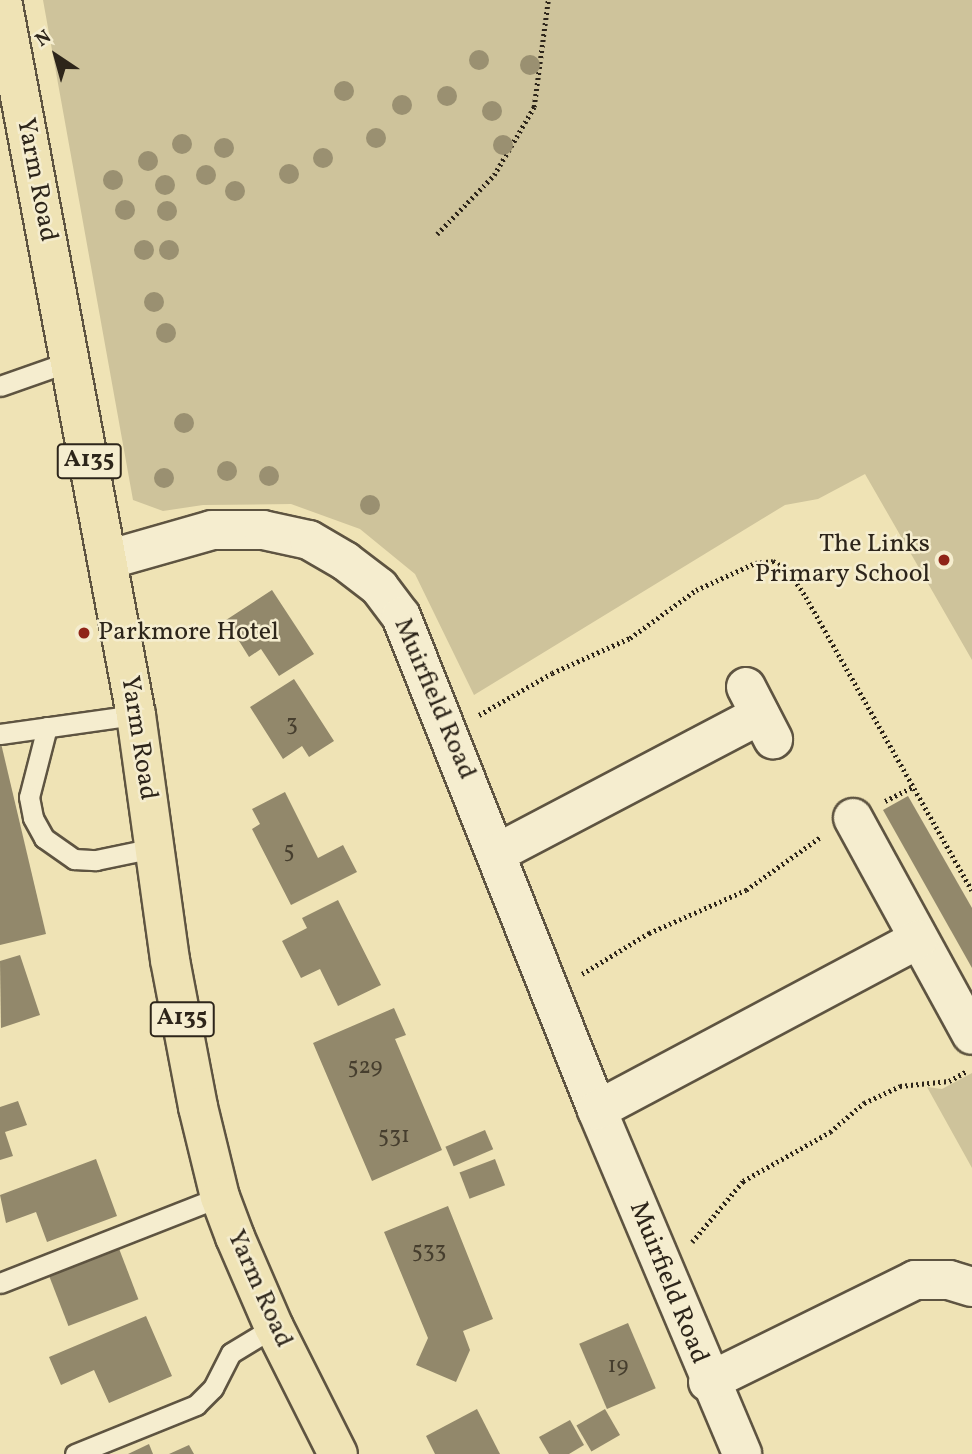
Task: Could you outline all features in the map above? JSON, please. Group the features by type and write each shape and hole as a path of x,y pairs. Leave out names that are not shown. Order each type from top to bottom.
{"main road":[{"name":"Yarm Road","path":"2,0 135,715 170,960 220,1197 274,1327 338,1454"}],"street":[{"name":"Muirfield Road","path":"107,561 212,530 263,530 309,540 345,561 379,587 401,616 597,1110 708,1382 742,1454"},
{"path":"497,853 760,714"},
{"path":"853,818 972,1035"},
{"path":"597,1110 918,939"},
{"path":"708,1382 915,1280 949,1279 972,1287"}],"lane":[{"path":"0,386 71,361"},
{"path":"0,734 135,715"},
{"path":"47,727 29,797 33,818 44,838 74,859 96,860 154,848"},
{"path":"0,1283 220,1197"},
{"path":"75,1454 196,1405 213,1388 231,1353 274,1327"}],"path":[{"path":"437,234 494,175 534,107 548,0"},
{"path":"576,979 649,933 746,890 853,818 914,786"},
{"path":"690,1245 743,1181 830,1132 864,1103 900,1086 949,1081 972,1068"}],"shaded area":[{"path":"43,0 972,0 972,660 865,474 818,499 785,505 474,695 415,574 360,529 291,504 203,505 163,511 133,500"},
{"path":"972,1073 972,1168 927,1087 942,1089"}],"building":[{"path":"272,590 314,654 279,676 261,649 249,657 226,620"},
{"path":"294,679 334,741 309,757 302,746 283,759 250,707"},
{"path":"0,739 46,934 0,945"},
{"path":"285,792 318,858 343,845 357,872 291,905 252,829 260,824 252,809"},
{"path":"908,796 972,908 972,968 883,810"},
{"path":"338,900 381,985 338,1006 320,969 301,978 282,941 307,928 302,918"},
{"path":"20,955 40,1015 1,1028 0,961"},
{"path":"394,1008 406,1035 395,1039 442,1150 372,1181 313,1043"},
{"path":"18,1101 27,1125 5,1132 13,1156 0,1160 0,1107"},
{"path":"485,1130 493,1149 454,1166 445,1147"},
{"path":"96,1159 117,1216 47,1242 36,1212 6,1223 0,1195"},
{"path":"495,1159 505,1185 470,1199 460,1173"},
{"path":"448,1206 493,1319 463,1331 470,1350 456,1382 416,1365 428,1338 384,1232"},
{"path":"118,1246 138,1299 68,1326 48,1273"},
{"path":"146,1316 172,1376 109,1403 94,1370 61,1385 49,1357"},
{"path":"628,1323 656,1388 607,1409 579,1344"},
{"path":"477,1409 500,1454 435,1454 426,1436"},
{"path":"605,1409 620,1435 591,1451 576,1426"},
{"path":"570,1420 584,1445 569,1454 549,1454 539,1437"},
{"path":"149,1444 153,1454 128,1454"},
{"path":"189,1445 194,1454 169,1454"}],"place":[{"name":"The Links Primary School","path":"944,560"},
{"name":"Parkmore Hotel","path":"84,633"}]}
